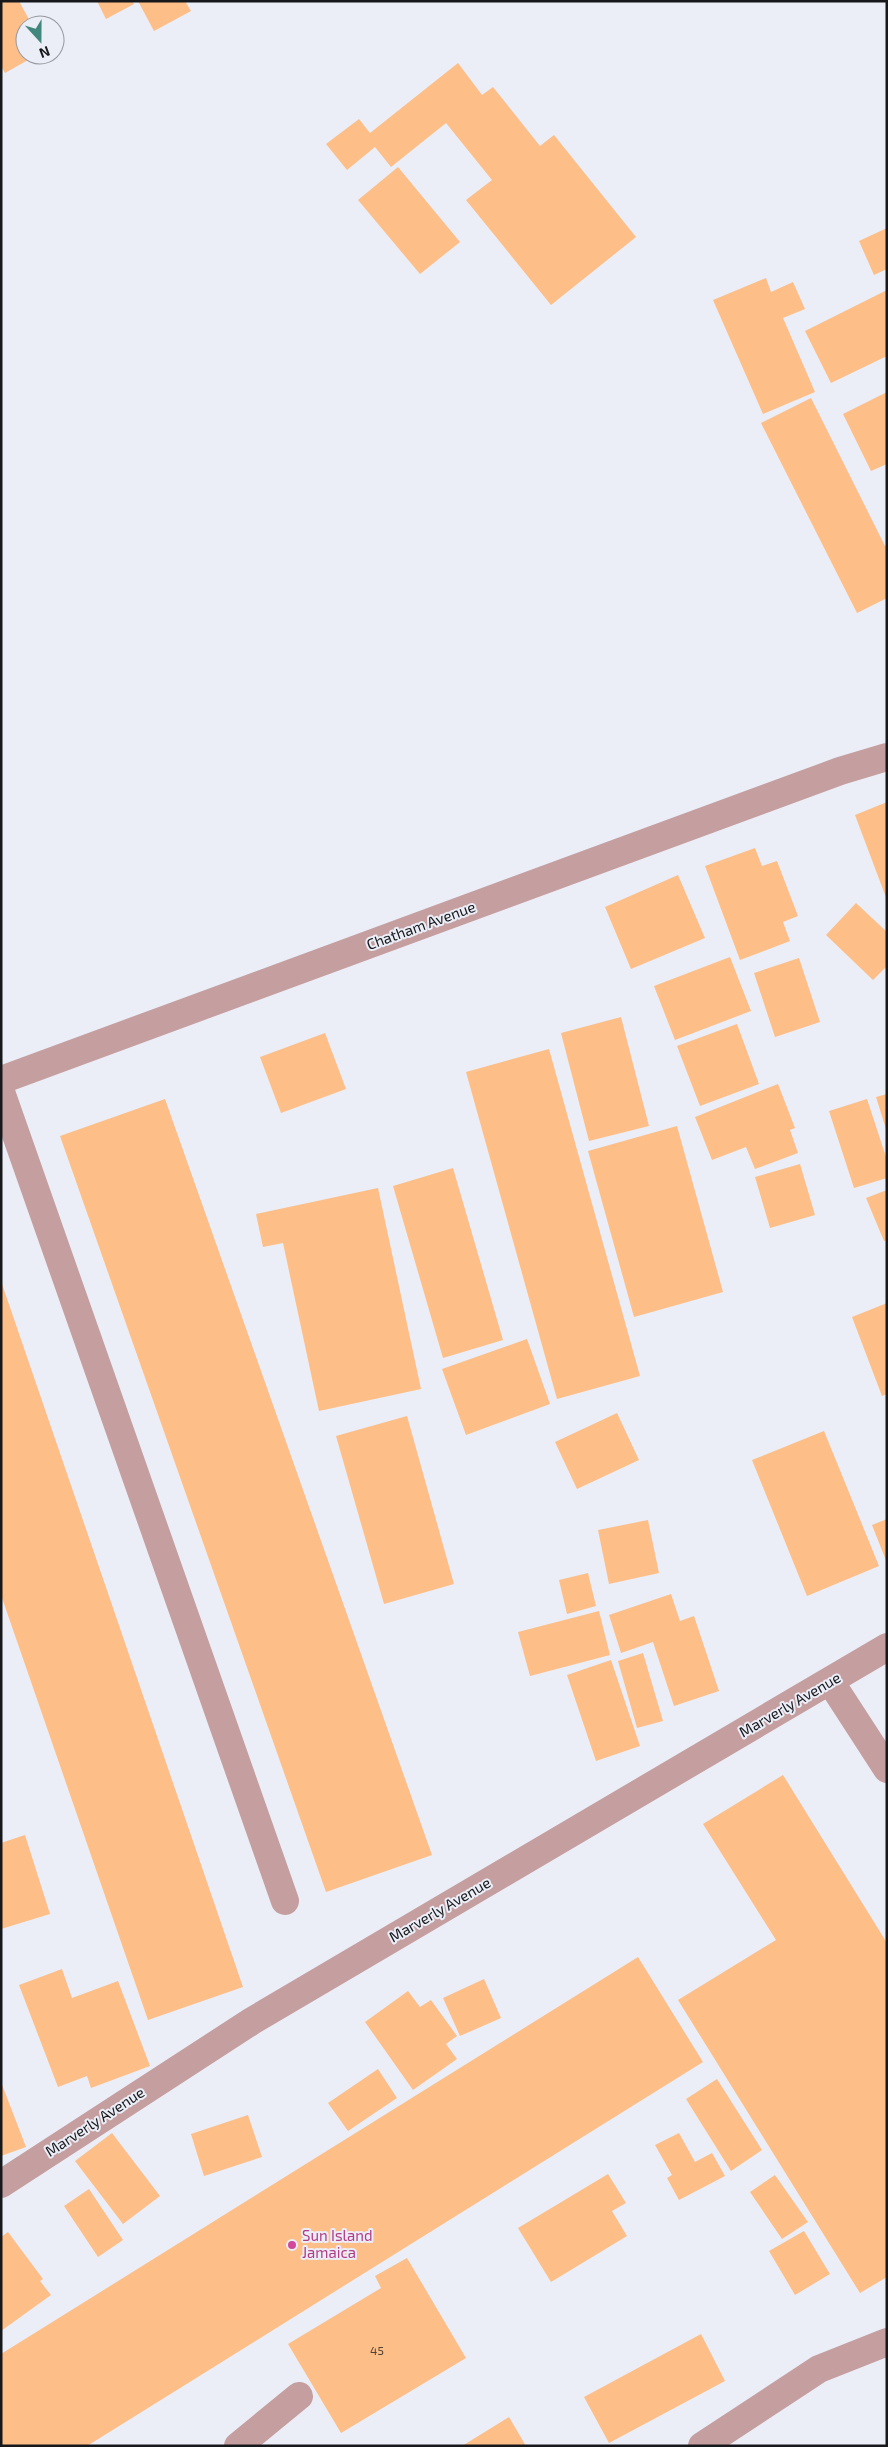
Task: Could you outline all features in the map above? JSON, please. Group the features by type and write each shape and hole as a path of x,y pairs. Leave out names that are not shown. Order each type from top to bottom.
{"street":[{"name":"Chatham Avenue","path":"1,1080 840,771 887,757"},
{"path":"1,1092 285,1901"},
{"name":"Marverly Avenue","path":"1,2184 252,2021 887,1647"},
{"path":"830,1681 887,1769"},
{"path":"702,2446 819,2369 887,2342"},
{"path":"238,2446 299,2396"}],"building":[{"path":"1,1 19,1 27,15 15,15 15,65 19,65 5,73 1,66"},
{"path":"97,1 132,1 134,4 106,19"},
{"path":"138,1 185,1 191,11 154,31"},
{"path":"458,63 482,95 493,87 540,146 554,135 636,237 551,305 466,200 492,180 446,123 391,167 375,147 347,170 326,144 359,119 370,133"},
{"path":"398,167 460,242 420,274 358,200"},
{"path":"887,228 887,269 874,275 859,241"},
{"path":"766,278 771,292 793,282 805,309 783,318 815,392 763,414 713,300"},
{"path":"887,290 887,356 831,383 805,331"},
{"path":"887,392 887,464 871,471 843,414"},
{"path":"811,398 885,546 887,545 887,598 857,613 761,423"},
{"path":"887,802 887,900 855,815"},
{"path":"755,848 762,866 777,861 798,916 783,922 790,941 740,960 705,866"},
{"path":"678,875 705,938 631,969 605,907"},
{"path":"856,903 887,932 887,966 873,980 826,935"},
{"path":"730,957 751,1011 675,1040 654,986"},
{"path":"799,958 820,1022 775,1037 754,973"},
{"path":"621,1017 649,1126 589,1141 561,1033"},
{"path":"737,1024 759,1084 700,1106 677,1046"},
{"path":"325,1033 346,1089 281,1113 260,1057"},
{"path":"549,1049 640,1376 557,1399 466,1072"},
{"path":"778,1084 795,1128 790,1130 798,1153 755,1169 746,1147 712,1160 695,1117"},
{"path":"887,1094 887,1129 886,1129 876,1097"},
{"path":"165,1099 432,1855 326,1892 60,1136"},
{"path":"867,1099 887,1160 887,1178 854,1188 829,1111"},
{"path":"677,1126 723,1292 634,1317 588,1151"},
{"path":"800,1164 815,1215 770,1228 755,1177"},
{"path":"453,1168 503,1340 443,1358 393,1186"},
{"path":"378,1188 421,1389 319,1411 283,1243 263,1247 256,1214"},
{"path":"887,1190 887,1240 884,1241 866,1198"},
{"path":"2,1284 243,1987 148,2020 1,1595"},
{"path":"887,1303 887,1394 882,1396 852,1317"},
{"path":"527,1339 550,1404 466,1435 442,1369"},
{"path":"617,1413 639,1460 577,1489 555,1442"},
{"path":"407,1416 454,1584 384,1604 336,1436"},
{"path":"824,1431 879,1566 807,1596 752,1460"},
{"path":"887,1519 887,1563 872,1525"},
{"path":"648,1520 659,1573 609,1584 598,1530"},
{"path":"588,1573 596,1606 567,1614 559,1580"},
{"path":"671,1594 680,1621 694,1616 719,1691 674,1706 653,1642 621,1653 609,1615"},
{"path":"599,1611 610,1655 530,1676 518,1632"},
{"path":"643,1653 663,1721 637,1728 618,1661"},
{"path":"611,1660 640,1746 596,1761 567,1675"},
{"path":"783,1775 887,1943 887,2277 860,2293 678,2000 776,1940 703,1824"},
{"path":"25,1835 50,1914 1,1929 1,1843"},
{"name":"Sun Island Jamaica","path":"638,1957 703,2062 87,2446 1,2446 1,2354"},
{"path":"62,1969 72,1998 118,1981 150,2066 91,2088 87,2076 58,2087 19,1985"},
{"path":"484,1979 501,2018 460,2036 443,1998"},
{"path":"408,1991 420,2007 431,2000 457,2036 446,2044 457,2059 413,2090 365,2022"},
{"path":"378,2069 397,2098 348,2131 328,2103"},
{"path":"717,2079 762,2150 731,2171 686,2099"},
{"path":"1,2082 26,2147 1,2156"},
{"path":"248,2115 262,2157 204,2176 191,2134"},
{"path":"112,2133 160,2196 123,2224 75,2161"},
{"path":"679,2133 695,2162 712,2153 725,2176 679,2200 667,2178 672,2175 655,2145"},
{"path":"608,2174 626,2203 612,2211 627,2236 551,2282 518,2228"},
{"path":"775,2175 808,2222 782,2239 750,2192"},
{"path":"89,2189 123,2240 98,2257 64,2206"},
{"path":"804,2231 830,2274 795,2295 769,2251"},
{"path":"8,2232 43,2279 40,2281 51,2295 1,2331 1,2237"},
{"path":"407,2258 466,2358 341,2433 288,2344 381,2288 375,2276"},
{"path":"701,2334 725,2381 609,2443 584,2397"},
{"path":"509,2417 526,2446 462,2446"}],"place":[{"name":"Sun Island Jamaica","path":"292,2245"}]}
